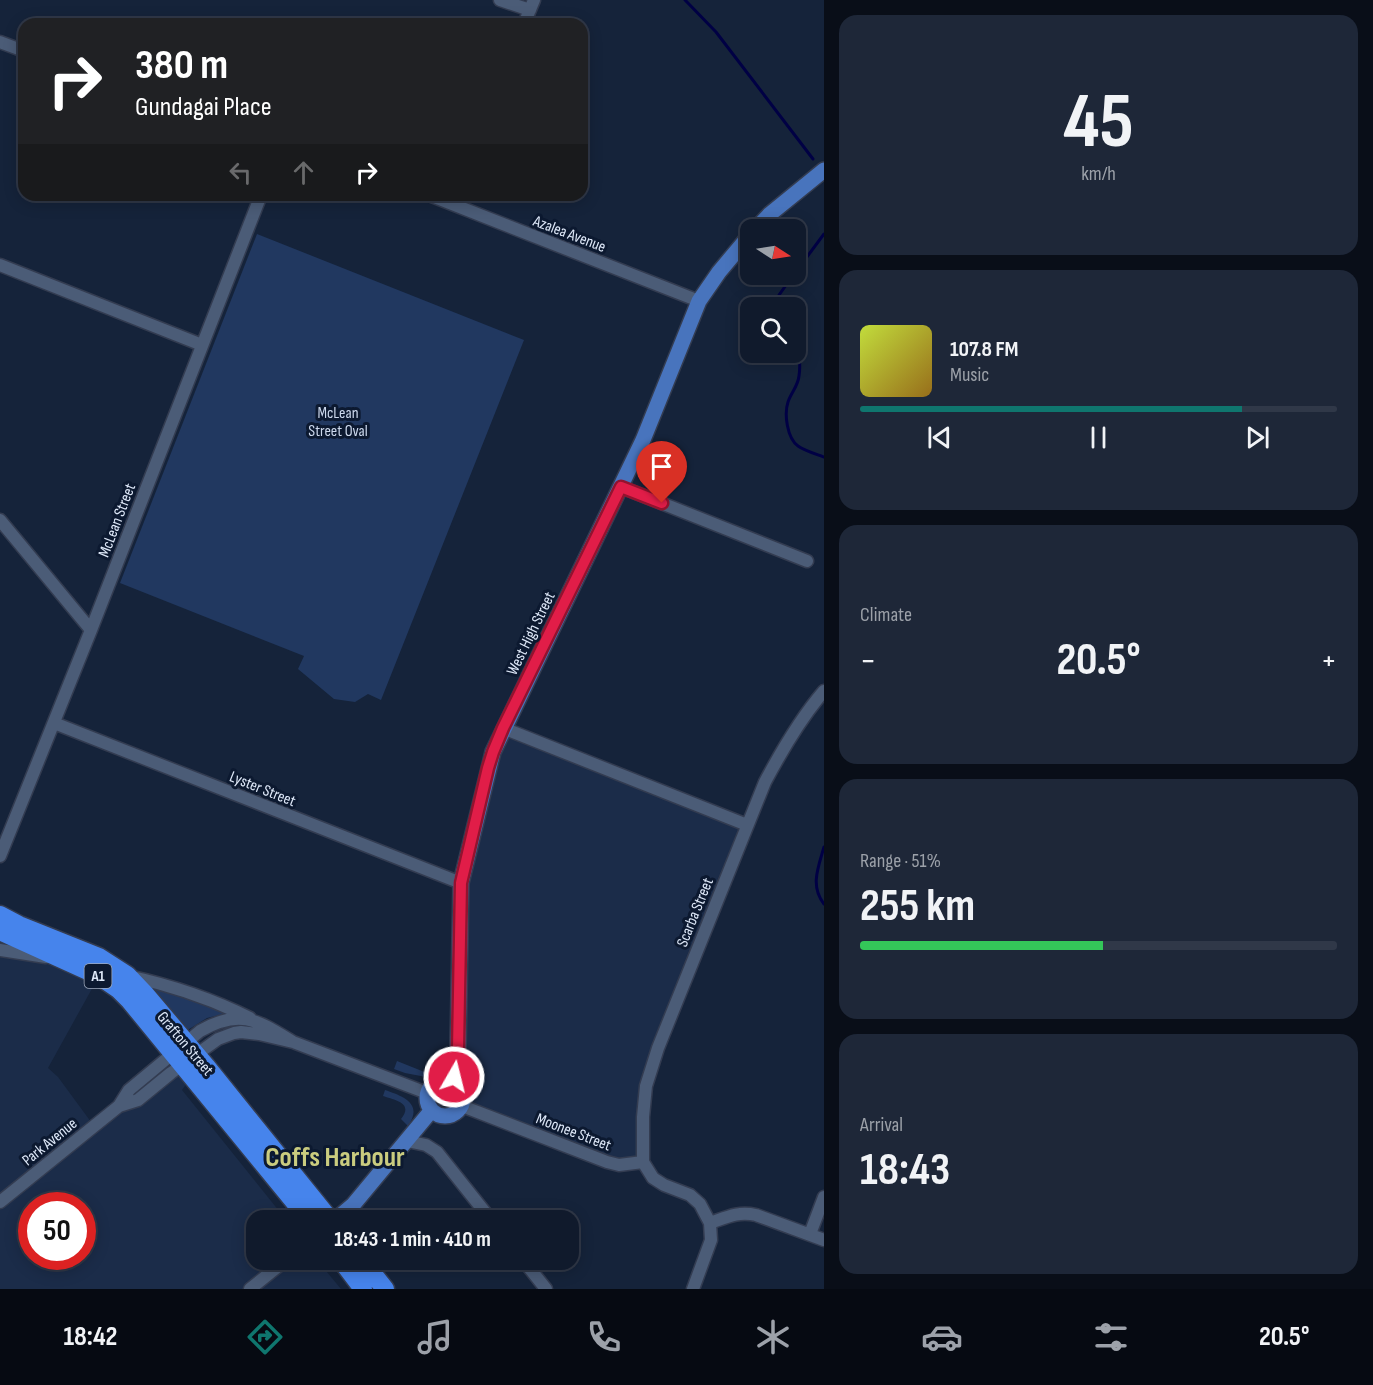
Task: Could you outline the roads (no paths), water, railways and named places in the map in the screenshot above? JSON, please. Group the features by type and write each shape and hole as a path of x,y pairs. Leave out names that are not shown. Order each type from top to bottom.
{"highway":[{"name":"Grafton Street","path":"0,915 99,957 127,975 146,995 185,1054 302,1210"},
{"name":"Grafton Street","path":"0,931 99,976 118,990 185,1054 323,1210"},
{"path":"349,1270 363,1289"},
{"path":"370,1270 385,1289"}],"main road":[{"path":"765,219 824,170"},
{"name":"West High Street","path":"452,1081 458,1049 461,883 493,752 643,440 699,301 740,247"},
{"path":"437,1081 452,1081 463,1094 462,1106 448,1117 441,1117 431,1111 426,1103 427,1093 437,1081"},
{"path":"347,1210 431,1111"}],"street":[{"path":"500,0 532,5"},
{"path":"0,42 18,49"},
{"name":"McLean Street","path":"0,856 3,840 54,723 259,201"},
{"name":"Azalea Avenue","path":"458,201 699,301"},
{"path":"0,265 202,345"},
{"path":"621,487 807,561"},
{"path":"0,520 91,630"},
{"name":"Scarba Street","path":"643,1162 646,1086 661,1040 765,782 803,717 824,691"},
{"name":"Lyster Street","path":"54,723 461,883"},
{"path":"503,728 747,825"},
{"path":"0,950 62,959"},
{"path":"127,975 194,995 257,1021"},
{"name":"Park Avenue","path":"185,1054 200,1031 225,1020 257,1021 293,1041"},
{"name":"Park Avenue","path":"0,1202 119,1106 129,1090 185,1054 241,1032 293,1041"},
{"path":"293,1041 427,1093"},
{"name":"Moonee Street","path":"462,1106 607,1162 619,1165 643,1162"},
{"path":"407,1141 426,1145 437,1152 483,1210"},
{"path":"643,1162 653,1178 690,1196 700,1204 710,1223 711,1240 693,1289"},
{"path":"810,1234 824,1197"},
{"path":"710,1223 736,1213 747,1213 824,1240"},
{"path":"250,1289 274,1270"},
{"path":"531,1270 546,1289"}],"waterway":[{"path":"685,0 716,32 813,159"},
{"path":"806,258 824,234"},
{"path":"779,297 786,285"},
{"path":"799,363 797,383 787,407 787,426 798,446 824,457"},
{"path":"824,847 816,877 817,890 824,904"}],"district":[{"name":"Coffs Harbour","path":"335,1156"}],"park label":[{"name":"McLean Street Oval","path":"338,421"}]}
